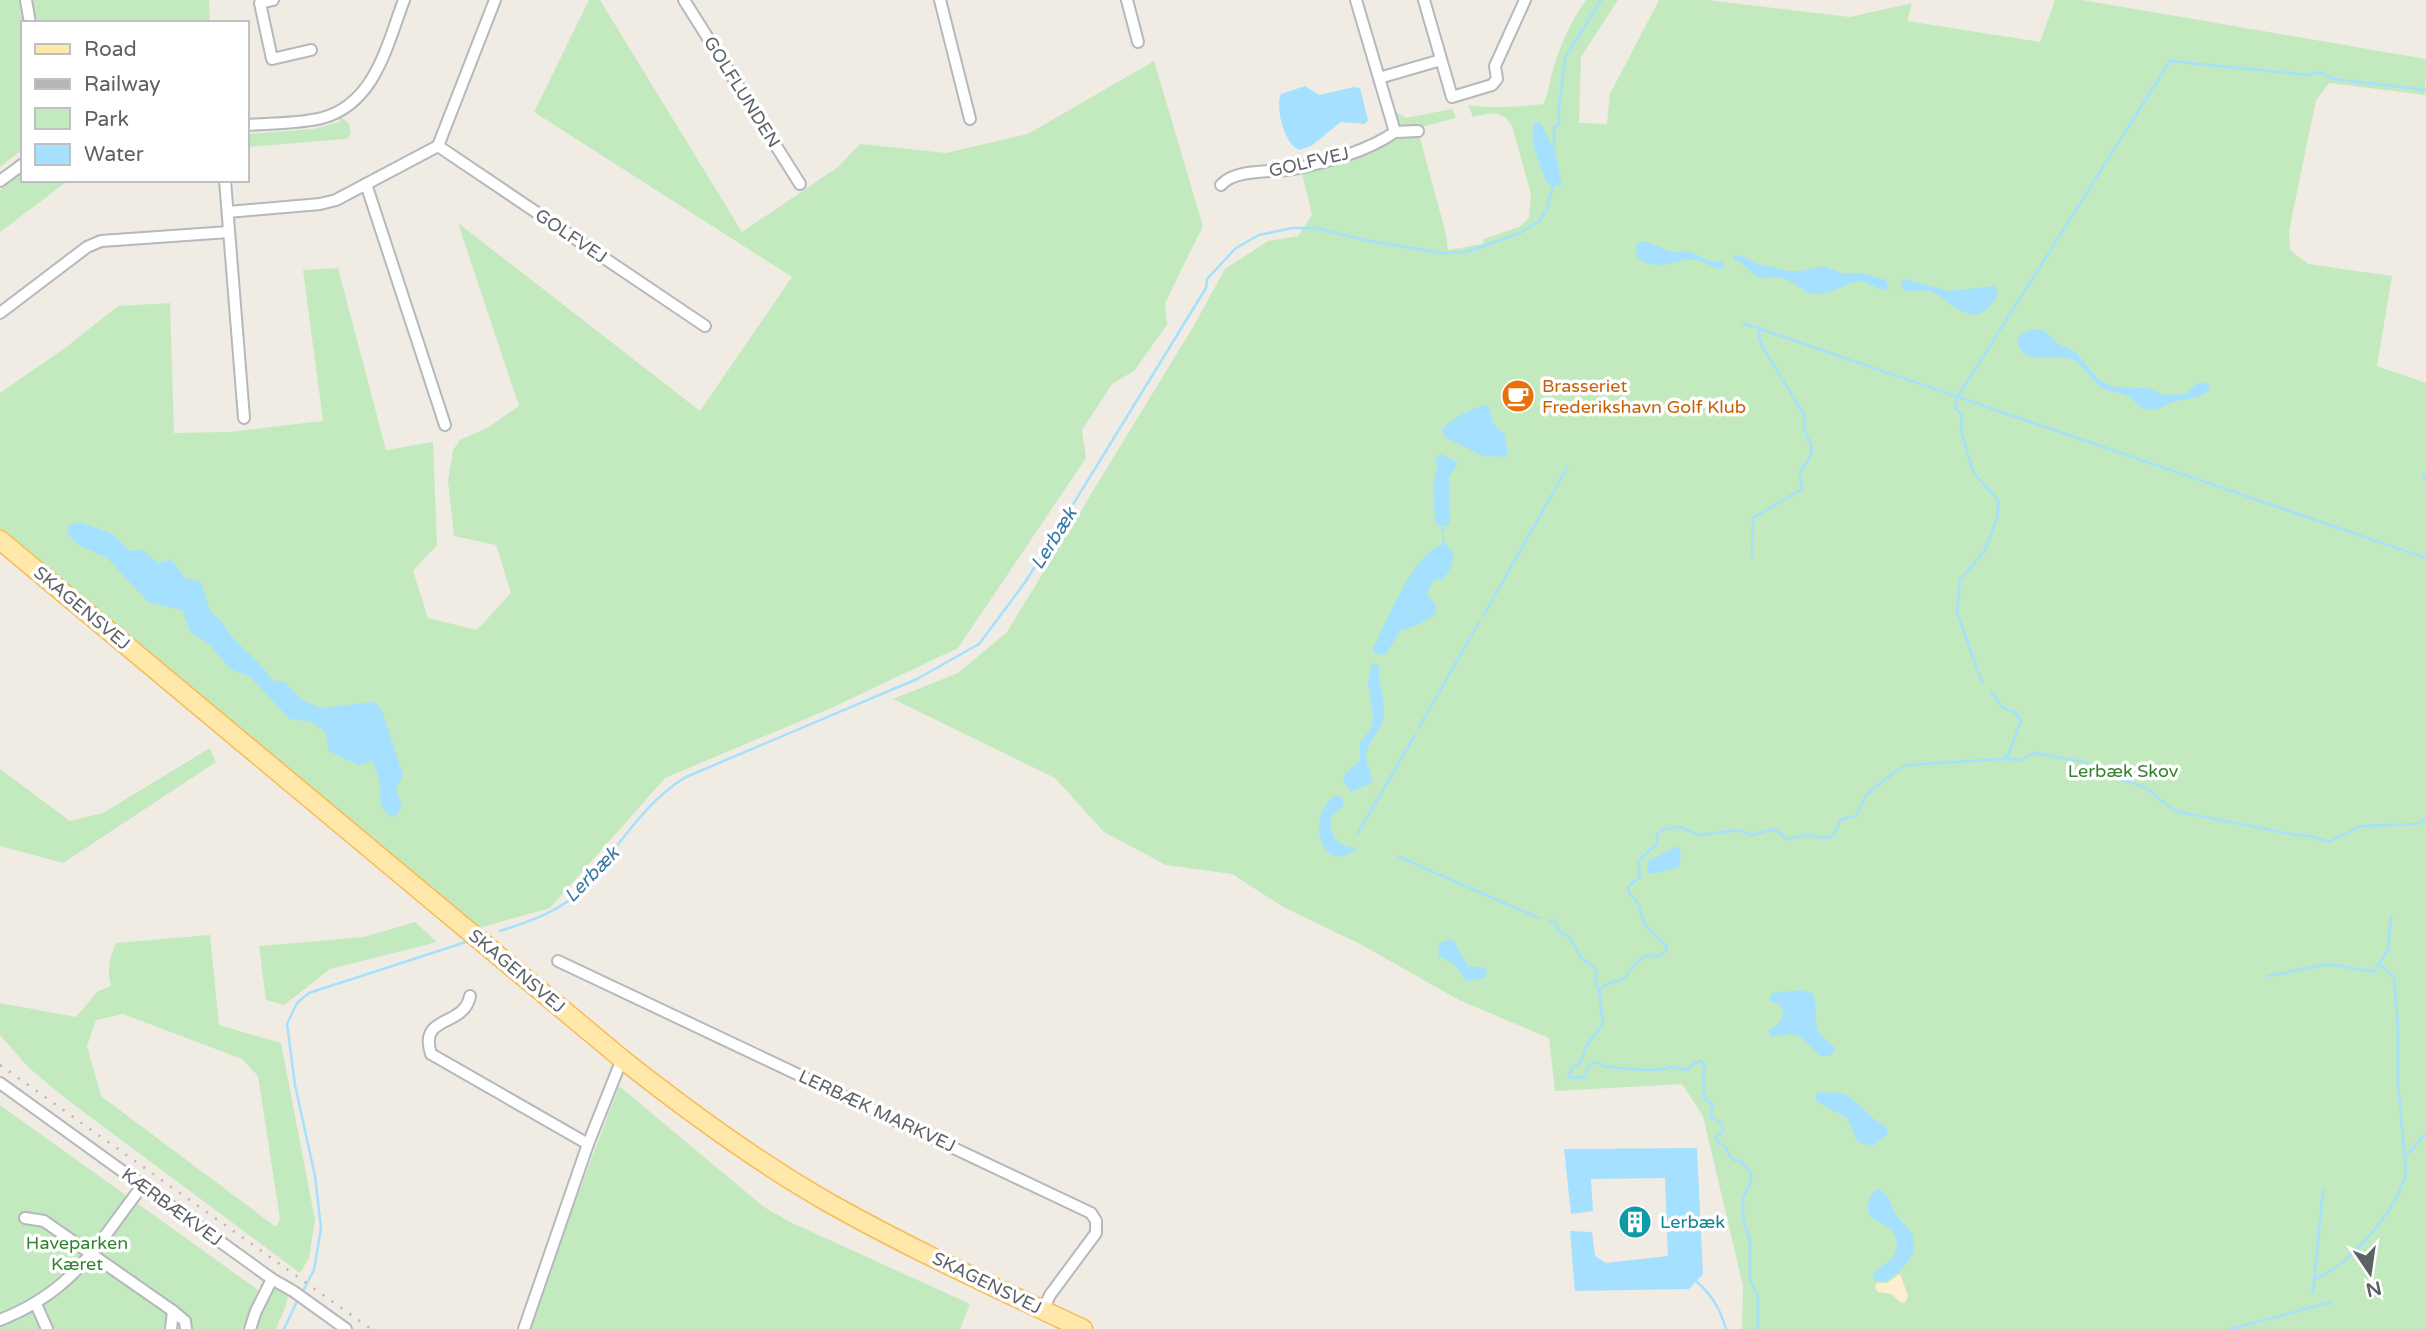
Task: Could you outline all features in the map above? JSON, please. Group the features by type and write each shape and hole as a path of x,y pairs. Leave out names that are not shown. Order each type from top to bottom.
{"main road":[{"name":"SKAGENSVEJ","path":"0,540 622,1059 728,1139 820,1197 890,1236 1083,1329"}],"street":[{"path":"26,0 30,21"},
{"path":"273,0 260,3 272,60 311,50"},
{"path":"248,125 308,121 349,105 368,86 376,72 404,0"},
{"path":"228,212 320,204 337,200 438,146 495,0"},
{"name":"GOLFLUNDEN","path":"684,0 800,184"},
{"path":"940,0 970,119"},
{"path":"1127,0 1138,42"},
{"path":"1356,0 1395,132"},
{"path":"1423,0 1452,97 1492,85 1497,79 1495,66 1525,0"},
{"path":"1379,78 1441,60"},
{"name":"GOLFVEJ","path":"1221,185 1227,178 1295,168 1357,151 1395,132 1418,131"},
{"name":"GOLFVEJ","path":"438,146 705,326"},
{"path":"0,181 21,165"},
{"path":"225,182 244,418"},
{"path":"366,184 445,425"},
{"path":"0,313 88,247 100,242 229,232"},
{"name":"LERBÆK MARKVEJ","path":"558,961 1091,1213 1096,1221 1096,1233 1050,1295 1043,1310"},
{"path":"470,996 469,1002 457,1016 430,1031 427,1038 431,1054 588,1144"},
{"path":"524,1329 588,1144 622,1059"},
{"name":"KÆRBÆKVEJ","path":"0,1083 272,1279 346,1329"},
{"path":"0,1320 36,1304 63,1284 91,1254 142,1186"},
{"path":"25,1218 44,1221 173,1311 185,1321 186,1329"},
{"path":"250,1329 272,1279"},
{"path":"36,1304 47,1329"},
{"path":"172,1329 173,1311"}],"green space":[{"path":"0,0 209,0 210,21 21,21 21,151 0,167"},
{"path":"589,0 600,0 742,232 838,167 860,144 946,153 1028,134 1154,61 1203,226 1165,303 1167,325 1134,371 1112,384 1082,430 1086,458 958,648 829,709 665,778 550,908 479,928 0,529 0,393 65,348 118,306 170,303 174,433 229,432 323,421 303,270 338,268 386,450 433,442 437,545 413,571 428,618 477,630 511,593 496,545 454,536 448,481 453,450 460,440 489,427 519,406 458,223 700,411 792,277 534,112"},
{"name":"Lerbæk Skov","path":"1586,0 1618,0 1581,57 1579,123 1607,124 1610,94 1659,0 1707,0 1850,17 1912,3 1907,21 2040,42 2055,0 2082,0 2426,59 2425,95 2329,83 2316,100 2289,231 2290,250 2308,264 2392,276 2377,366 2426,383 2426,1329 1742,1329 1743,1286 1703,1116 1682,1084 1555,1091 1549,1038 1459,1000 1360,944 1285,908 1232,874 1166,865 1104,832 1055,778 893,699 958,673 1007,632 1193,327 1225,269 1268,241 1298,236 1312,215 1302,173 1410,136 1420,138 1448,250 1483,244 1484,239 1519,227 1529,218 1531,194 1512,126 1500,115 1473,117 1468,105 1505,107 1543,104 1560,48","holes":["1540,123 1556,155 1549,185 1532,138"]},
{"path":"1392,109 1406,118 1452,109 1456,118 1410,130 1397,125"},
{"path":"341,117 349,124 351,134 346,139 248,147 248,134 313,129 339,122"},
{"path":"21,174 21,182 66,182 0,232 0,190"},
{"path":"210,748 216,762 63,863 0,846 0,769 70,821 103,813"},
{"path":"415,922 437,942 330,969 284,1005 266,1000 259,946 364,937"},
{"path":"210,935 219,1025 281,1043 315,1220 309,1258 300,1273 65,1098 29,1068 0,1035 0,1003 76,1017 98,991 111,986 109,964 116,943","holes":["123,1014 242,1059 258,1076 280,1219 276,1227 101,1096 87,1046 96,1020"]},
{"path":"619,1086 764,1207 790,1222 970,1304 960,1329 527,1329"},
{"name":"Haveparken Kæret","path":"0,1105 258,1290 242,1329 0,1329"},
{"path":"273,1286 289,1292 276,1329 255,1329 260,1312"}],"sand":[{"path":"1900,1274 1908,1296 1905,1303 1891,1294 1878,1292 1875,1287 1877,1283 1887,1283"}],"water":[{"path":"1305,86 1319,95 1360,88 1368,120 1365,124 1341,122 1311,146 1299,150 1285,133 1279,100 1281,94"},
{"path":"1535,122 1541,123 1556,155 1562,186 1549,185 1545,180 1533,143"},
{"path":"1646,241 1672,252 1687,251 1714,262 1723,262 1723,269 1697,260 1660,265 1645,263 1637,258 1636,246 1639,242"},
{"path":"1736,255 1788,271 1824,266 1842,273 1863,273 1886,280 1889,288 1881,290 1856,282 1830,292 1810,293 1782,278 1758,278 1743,264 1734,260"},
{"path":"1904,279 1949,291 1995,286 1998,294 1980,314 1971,315 1937,294 1928,291 1905,291 1901,287"},
{"path":"2033,329 2045,331 2058,344 2076,352 2098,379 2112,387 2147,388 2165,395 2186,394 2194,385 2202,382 2208,384 2210,390 2199,396 2147,410 2128,396 2101,387 2071,359 2039,358 2025,354 2017,339 2021,334"},
{"path":"1483,405 1488,406 1494,424 1504,433 1508,454 1506,457 1483,456 1444,437 1442,428 1462,414"},
{"path":"1441,454 1457,462 1449,477 1448,526 1437,525 1435,520 1433,484 1437,468 1436,458"},
{"path":"80,522 113,534 129,551 141,549 158,563 171,559 185,578 201,582 211,613 272,680 285,682 302,700 321,708 373,702 381,708 403,775 396,789 402,806 395,818 382,807 373,761 358,765 329,751 325,732 311,722 290,719 249,676 230,669 209,644 191,633 182,610 148,602 106,557 78,545 67,534 68,526"},
{"path":"1444,544 1452,552 1453,561 1443,579 1434,580 1428,591 1428,597 1436,606 1436,614 1401,630 1385,655 1374,653 1373,649 1402,589 1423,558 1434,548"},
{"path":"1372,663 1379,666 1384,704 1380,728 1366,755 1372,783 1350,792 1343,780 1345,774 1360,760 1360,743 1372,727 1368,683"},
{"path":"1336,795 1343,799 1344,805 1331,817 1334,838 1351,847 1353,852 1341,857 1332,855 1325,848 1320,838 1319,826 1327,803"},
{"path":"1679,847 1681,856 1679,867 1647,873 1648,861"},
{"path":"1454,941 1468,966 1485,968 1485,978 1466,981 1454,964 1439,956 1440,943"},
{"path":"1801,990 1812,993 1819,1032 1835,1048 1831,1056 1820,1056 1801,1037 1791,1034 1770,1037 1769,1030 1778,1024 1784,1014 1780,1005 1770,1001 1771,993"},
{"path":"1820,1092 1847,1095 1886,1127 1888,1134 1872,1146 1858,1142 1847,1118 1816,1101 1816,1094"},
{"path":"1697,1148 1703,1274 1689,1289 1575,1291 1570,1231 1592,1232 1595,1256 1606,1263 1668,1256 1665,1178 1591,1179 1593,1211 1571,1214 1564,1149"},
{"path":"1877,1189 1888,1197 1896,1215 1908,1227 1914,1239 1914,1246 1904,1267 1886,1281 1877,1282 1873,1279 1873,1274 1892,1258 1897,1243 1894,1233 1873,1218 1868,1211 1870,1199"}],"waterway":[{"name":"Lerbæk","path":"1554,150 1554,128 1560,123 1558,115 1565,58 1601,0"},
{"path":"1982,683 1957,612 1960,580 1984,552 1998,516 1998,500 1973,472 1961,431 1962,415 1955,407 1957,398 2170,61 2309,75 2319,72 2334,79 2426,90"},
{"name":"Lerbæk","path":"500,931 544,915 571,899 645,812 671,787 686,777 917,679 979,644 1026,581 1206,288 1207,279 1236,248 1259,235 1292,228 1316,228 1365,240 1442,253 1466,252 1520,233 1540,220 1547,209 1553,186"},
{"path":"1743,323 2426,558"},
{"path":"1752,556 1753,518 1802,489 1800,471 1808,461 1812,448 1805,431 1805,416 1762,346 1760,329"},
{"path":"1484,615 1568,466"},
{"path":"2423,476 2426,480"},
{"path":"1442,527 1443,532"},
{"path":"1443,538 1444,544"},
{"path":"1419,727 1479,622"},
{"path":"1991,692 2003,708 2015,712 2021,721 2009,753 2003,759"},
{"path":"1358,833 1415,735"},
{"path":"1758,1329 1758,1297 1750,1280 1750,1240 1743,1219 1743,1198 1751,1180 1751,1172 1740,1161 1733,1160 1724,1146 1717,1142 1716,1137 1723,1128 1721,1123 1711,1117 1712,1104 1704,1098 1703,1073 1706,1066 1701,1061 1687,1070 1670,1067 1638,1070 1603,1066 1598,1062 1590,1064 1585,1077 1569,1076 1572,1068 1581,1062 1586,1046 1603,1024 1599,990 1623,979 1642,957 1658,957 1666,951 1666,945 1644,924 1638,903 1629,893 1628,887 1640,877 1638,861 1657,844 1657,834 1664,829 1680,827 1699,835 1737,830 1753,835 1769,830 1777,831 1787,839 1808,835 1823,838 1833,836 1841,819 1856,816 1866,795 1907,765 2021,760 2034,753 2084,762 2116,778 2145,787 2175,811 2310,836 2329,842 2361,826 2417,824 2426,819"},
{"path":"1351,849 1356,848"},
{"path":"1399,857 1539,918"},
{"path":"2268,976 2328,964 2374,972 2388,950 2391,916"},
{"path":"1549,921 1554,920 1559,932 1570,938 1580,956 1595,969 1598,989"},
{"name":"Lerbæk","path":"302,1293 314,1270 321,1228 315,1176 295,1085 287,1024 297,1003 309,993 466,942"},
{"path":"2315,1279 2342,1262 2371,1234 2394,1202 2406,1172 2398,1084 2398,1028 2394,978 2379,965"},
{"path":"2404,1156 2426,1134"},
{"path":"2313,1293 2323,1190"},
{"path":"1696,1281 1715,1303 1726,1329"},
{"name":"Lerbæk","path":"284,1329 298,1299"},
{"path":"2231,1329 2332,1302"}],"railway":[{"path":"0,1065 371,1329"}],"place":[{"name":"Brasseriet Frederikshavn Golf Klub","path":"1518,396"},
{"name":"Lerbæk","path":"1635,1222"}]}
